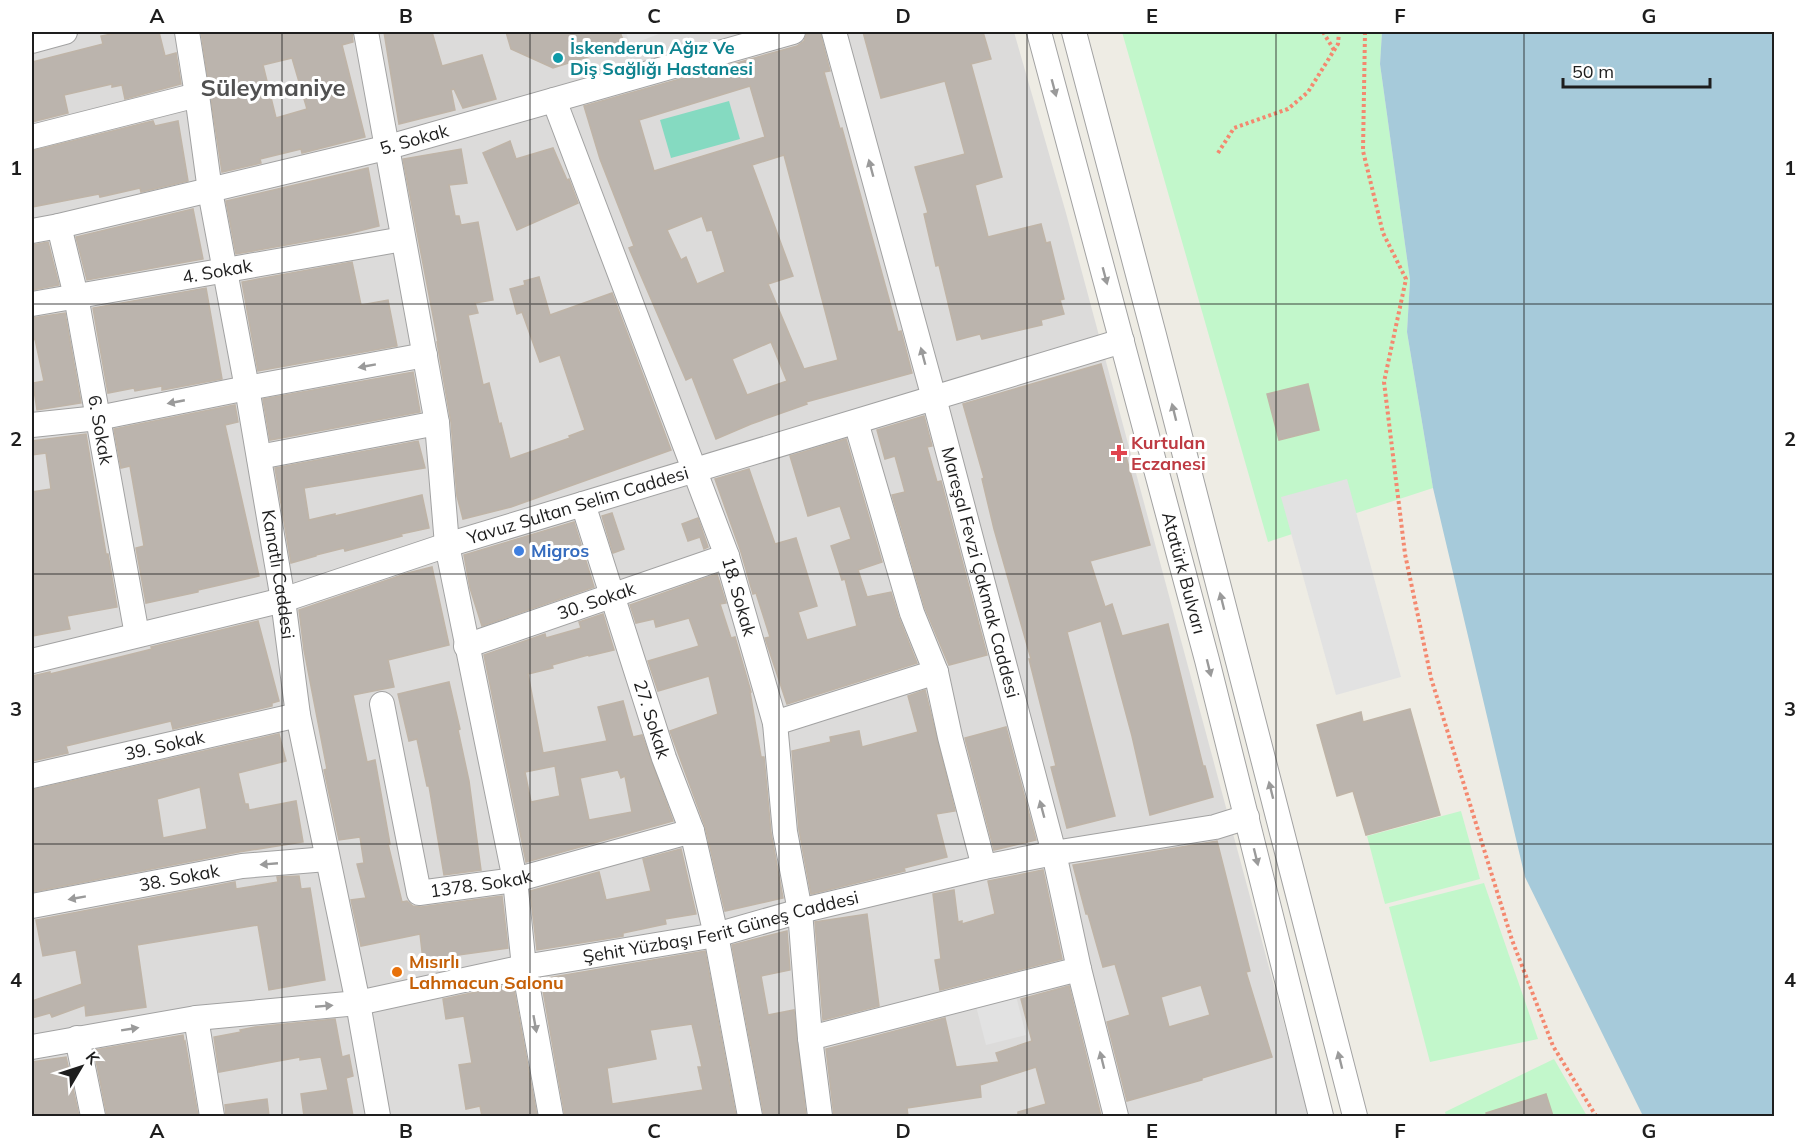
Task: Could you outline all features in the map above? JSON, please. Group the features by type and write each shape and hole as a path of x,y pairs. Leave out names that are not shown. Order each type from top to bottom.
{"street":[{"path":"32,41 65,32"},
{"name":"Kanatlı Caddesi","path":"187,32 210,191 247,388 283,600 298,716 358,1003 378,1116"},
{"path":"366,32 385,148 437,423 447,545 515,880 524,967 551,1116"},
{"name":"5. Sokak","path":"32,231 210,191 385,148 793,32"},
{"name":"Mareşal Fevzi Çakmak Caddesi","path":"834,32 934,398 1054,853 1079,969 1116,1116"},
{"name":"Atatürk Bulvarı","path":"1039,32 1207,660 1321,1116"},
{"name":"Atatürk Bulvarı","path":"1074,32 1355,1116"},
{"path":"32,137 197,95"},
{"name":"18. Sokak","path":"554,100 727,556 776,723 785,832 800,911 810,1038 820,1116"},
{"name":"6. Sokak","path":"59,226 76,296 137,634"},
{"name":"4. Sokak","path":"32,304 403,239"},
{"name":"Yavuz Sultan Selim Caddesi","path":"32,661 283,600 447,545 1122,341"},
{"path":"32,425 98,418 425,355"},
{"path":"856,422 912,612 936,672 950,737 984,867"},
{"path":"259,458 437,423"},
{"name":"27. Sokak","path":"584,504 611,596 664,758 692,831 716,935 750,1116"},
{"name":"30. Sokak","path":"466,646 727,556"},
{"path":"776,723 936,672"},
{"name":"1378. Sokak","path":"382,704 419,894 515,880 692,831"},
{"name":"39. Sokak","path":"32,776 298,716"},
{"name":"Şehit Yüzbaşı Ferit Güneş Caddesi","path":"32,1047 196,1018 358,1003 524,967 716,935 800,911 984,867 1054,853 1215,827 1247,818"},
{"name":"38. Sokak","path":"32,906 242,866 327,859"},
{"path":"810,1038 1079,969"},
{"path":"196,1018 212,1116"},
{"path":"77,1038 93,1116"}],"path":[{"path":"1323,32 1334,51"},
{"path":"1218,153 1234,128 1288,109 1308,92 1338,44 1339,32"},
{"path":"1365,32 1363,151 1383,233 1406,279 1384,382 1405,554 1431,678 1512,940 1553,1046 1596,1116"}],"shaded area":[{"path":"32,32 1014,32 1066,213 1309,1116 32,1116"},
{"path":"626,32 664,32 630,45"},
{"path":"1347,479 1401,677 1336,695 1281,497"},
{"path":"1015,992 1026,1035 986,1045 975,1002"}],"green space":[{"path":"1122,32 1382,32 1380,64 1410,280 1407,332 1433,488 1268,542"},
{"path":"729,101 740,139 671,158 660,120"},
{"path":"1461,811 1480,879 1385,904 1367,836"},
{"path":"1484,883 1538,1039 1430,1062 1389,907"},
{"path":"1554,1059 1587,1116 1446,1116 1445,1112"}],"water":[{"path":"1382,32 1774,32 1774,1116 1643,1116 1525,877 1433,488 1407,332 1410,280 1380,64"}],"building":[{"path":"122,32 159,32 165,56 176,53 181,84 125,99 122,85 112,87 112,84 64,95 68,113 32,122 32,62 103,44 101,36"},
{"path":"201,32 352,32 353,42 342,45 365,137 302,153 301,149 260,159 261,163 222,172","holes":["292,58 307,109 276,118 263,65"]},
{"path":"384,32 432,32 442,66 482,55 496,99 463,108 454,89 451,90 455,110 399,124"},
{"name":"İskenderun Ağız Ve Diş Sağlığı Hastanesi","path":"506,32 620,32 625,45 553,68 511,49"},
{"path":"820,32 830,71 824,72 840,129 842,128 898,332 901,331 912,373 806,402 807,404 716,439 692,377 686,380 629,248 634,246 600,159 584,106 797,46 804,41 807,33","holes":["750,86 765,137 654,171 639,120","784,155 838,360 804,369 768,284 793,276 752,165","702,216 707,231 712,230 725,272 697,284 686,257 681,260 667,230","771,342 787,381 747,395 732,359"]},
{"path":"863,32 983,32 991,59 971,64 1002,177 975,185 988,237 1041,224 1046,243 1050,242 1064,299 1060,300 1064,314 1041,320 1042,325 982,339 980,334 957,340 939,265 936,266 924,214 928,213 915,167 965,154 945,81 881,98"},
{"path":"153,121 155,126 178,121 188,181 141,192 140,188 100,197 99,194 32,207 32,151"},
{"path":"510,141 516,159 553,148 578,203 517,230 483,153"},
{"path":"461,149 467,183 449,185 455,216 459,216 461,225 478,222 493,300 475,303 478,313 468,315 483,385 489,383 510,459 570,438 569,436 585,430 560,355 540,362 522,312 517,314 510,289 525,285 524,281 539,277 550,315 612,293 671,450 511,507 463,519 457,496 451,422 438,342 403,159"},
{"path":"368,168 379,226 236,254 226,201"},
{"path":"193,209 203,259 87,280 76,237"},
{"path":"48,242 59,285 32,290 32,245"},
{"path":"352,262 361,305 388,300 397,346 258,371 242,282"},
{"path":"206,288 222,379 162,390 162,386 108,393 93,308"},
{"path":"65,313 81,403 37,410 33,383 44,381 35,339 32,340 32,318"},
{"path":"1101,364 1150,545 1090,561 1105,607 1112,604 1122,636 1168,624 1203,766 1205,766 1213,797 1150,815 1132,736 1101,621 1067,632 1115,816 1067,828 1051,767 1056,766 1029,659 1031,659 994,529 982,479 984,478 963,404"},
{"path":"413,372 420,412 270,440 263,399"},
{"path":"1308,384 1319,430 1279,440 1267,394"},
{"path":"235,405 238,422 225,425 259,576 146,603 136,548 144,546 130,466 121,468 114,429"},
{"path":"924,416 932,446 927,447 937,482 941,481 987,655 949,665 925,608 892,495 905,492 895,456 885,459 877,430"},
{"path":"86,434 117,607 67,616 70,629 32,636 32,492 51,489 46,453 32,455 32,441"},
{"path":"846,439 882,562 858,570 867,597 891,592 917,663 787,704 765,638 770,637 756,593 753,594 715,479 749,469 775,544 796,538 817,606 798,612 807,640 857,626 845,579 842,580 831,546 851,539 840,506 808,516 790,456"},
{"path":"418,441 425,468 304,488 309,520 422,495 429,528 291,563 275,468"},
{"path":"612,513 624,549 613,553 602,516"},
{"path":"698,518 708,547 704,549 700,537 688,541 682,524"},
{"path":"574,522 594,587 482,626 470,588 464,555"},
{"path":"432,567 449,645 388,660 394,687 353,695 367,762 375,760 390,844 388,844 402,902 407,901 413,906 421,907 502,896 508,948 423,960 420,934 361,946 351,900 366,898 357,864 364,863 360,837 339,840 324,770 327,769 304,650 299,610"},
{"path":"717,574 726,603 720,604 731,638 735,637 751,692 761,757 764,757 771,833 783,898 725,911 705,826 670,731 718,714 709,676 658,691 648,661 699,646 689,618 656,627 654,619 636,623 630,605"},
{"path":"603,614 614,650 552,665 553,668 528,674 543,753 607,741 598,707 623,701 633,737 642,735 673,821 526,862 484,655 545,634 546,638 581,628 579,622","holes":["555,766 560,796 531,802 525,772","618,770 621,778 625,776 632,812 589,820 580,778"]},
{"path":"258,621 279,701 272,703 272,706 173,729 171,721 66,746 68,753 32,761 32,676 50,672 50,674 116,658 152,649 151,647"},
{"path":"449,682 469,781 481,870 444,875 429,786 427,786 417,739 409,741 398,694"},
{"path":"925,690 955,811 936,814 947,857 904,868 905,871 811,894 799,830 792,751 831,742 830,737 859,731 862,747 918,732 908,696"},
{"path":"1410,709 1440,815 1366,835 1353,791 1337,796 1317,725 1361,712 1363,722"},
{"path":"1006,727 1036,840 994,850 965,738"},
{"path":"279,734 286,761 238,773 245,804 248,804 249,810 296,801 303,842 32,892 32,790","holes":["200,787 207,829 163,838 157,799"]},
{"path":"1217,841 1250,971 1246,972 1272,1057 1127,1101 1107,1022 1130,1015 1115,964 1103,967 1073,865","holes":["1201,985 1210,1015 1169,1027 1161,997"]},
{"path":"681,849 696,914 665,919 666,924 623,933 623,936 537,950 530,891 599,872 606,900 651,891 643,859"},
{"path":"1043,870 1062,959 940,990 935,960 941,959 933,894 954,890 958,922 962,921 962,924 995,914 988,881"},
{"path":"299,876 301,889 310,888 325,980 269,990 258,925 137,945 146,1007 86,1016 85,1005 52,1017 50,1013 32,1018 32,1001 82,984 76,950 43,956 36,920 235,882 236,889 278,882 277,877"},
{"path":"867,914 879,1006 823,1020 815,922"},
{"path":"787,931 790,970 761,976 768,1015 794,1010 806,1116 764,1116 732,945"},
{"path":"705,951 736,1116 565,1116 541,979","holes":["692,1024 702,1067 698,1067 703,1090 612,1104 607,1068 656,1059 650,1030"]},
{"path":"513,984 537,1116 482,1116 480,1106 466,1109 459,1065 472,1063 464,1016 446,1019 443,999"},
{"path":"1069,986 1101,1116 1018,1116 1018,1112 1046,1104 1036,1067 980,1085 981,1097 907,1108 908,1116 834,1116 826,1049 945,1018 956,1067 999,1062 996,1053 1032,1041 1021,999"},
{"path":"335,1019 342,1057 349,1055 353,1076 346,1078 353,1116 304,1116 301,1094 328,1090 321,1057 300,1060 300,1057 219,1072 214,1037 255,1027"},
{"path":"183,1035 198,1116 107,1116 94,1050"},
{"path":"66,1057 79,1116 32,1116 32,1062"},
{"path":"1546,1094 1553,1116 1487,1116 1486,1113"},
{"path":"267,1099 269,1116 226,1116 225,1105"}],"place":[{"name":"İskenderun Ağız Ve Diş Sağlığı Hastanesi","path":"558,58"},
{"name":"Kurtulan Eczanesi","path":"1119,453"},
{"name":"Migros","path":"519,551"},
{"name":"Mısırlı Lahmacun Salonu","path":"397,972"}],"district":[{"name":"Süleymaniye","path":"273,88"}]}
